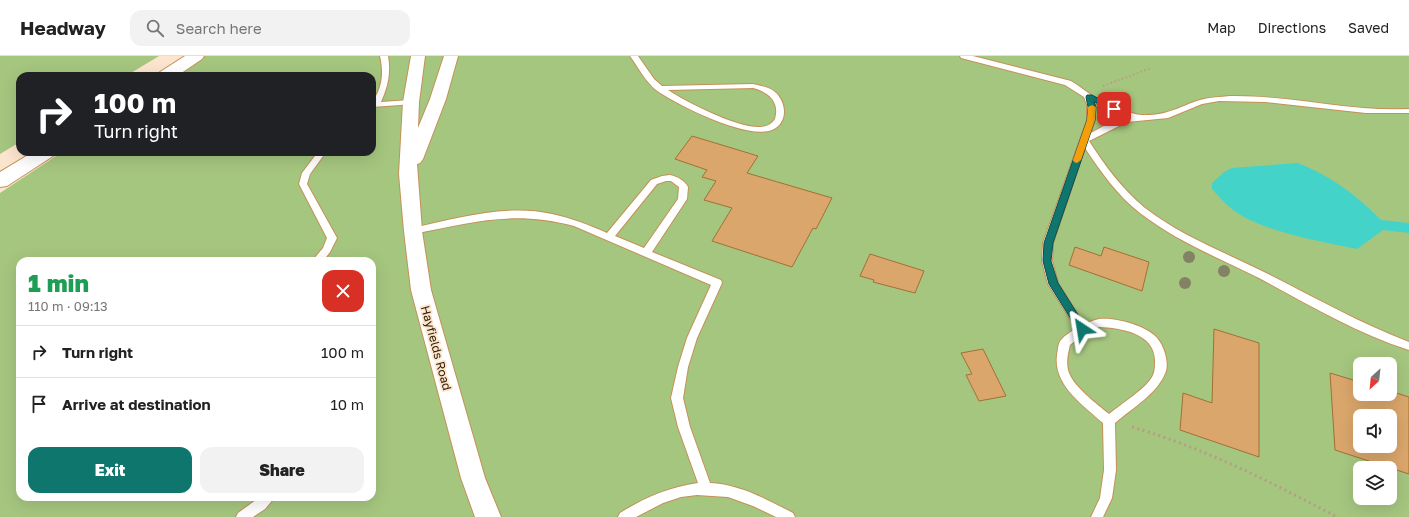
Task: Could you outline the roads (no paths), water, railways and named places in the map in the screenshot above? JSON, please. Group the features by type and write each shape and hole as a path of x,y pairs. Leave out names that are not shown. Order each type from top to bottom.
{"street":[{"path":"172,72 196,56"},
{"name":"Hayfields Road","path":"418,56 411,102 408,174 413,231 421,290 446,388 473,478 488,517"},
{"name":"Hayfields Road","path":"408,174 438,99 451,56"},
{"path":"0,181 40,156"}],"lane":[{"path":"376,100 386,82 387,68 384,56"},
{"path":"634,56 659,88 720,120 746,129 760,130 773,126 780,120 782,111 780,103 773,95 764,89 753,86 659,88"},
{"path":"964,56 1068,83 1080,89 1089,97 1114,109 1142,118"},
{"path":"994,56 1021,71"},
{"path":"1082,329 1053,284 1047,261 1048,243 1091,120 1092,107 1089,97"},
{"path":"1084,140 1109,127 1130,119 1174,114 1192,105 1210,100 1298,102 1328,108 1393,113 1409,112"},
{"path":"376,104 411,102"},
{"path":"1084,140 1106,174 1128,198 1161,224 1337,314 1397,342 1409,346"},
{"path":"319,156 306,173 303,184 332,238 327,250 321,257"},
{"path":"608,237 654,182 660,178 673,178 680,181 684,187 682,199 646,253"},
{"path":"413,231 485,216 519,214 551,217 578,224 718,283 692,338 683,367 677,398 684,427 706,488"},
{"path":"1097,517 1106,498 1110,470 1109,421 1077,392 1064,375 1062,360 1065,343 1082,329 1099,323 1119,324 1136,330 1151,338 1160,353 1161,370 1154,384 1109,421"},
{"path":"624,517 662,497 693,488 718,489 752,499 789,517"},
{"path":"242,517 264,501"}],"water":[{"path":"1298,163 1332,180 1363,203 1381,220 1409,223 1409,233 1383,230 1357,249 1311,239 1278,231 1248,219 1229,207 1212,189 1212,183 1224,172 1232,168"}]}
